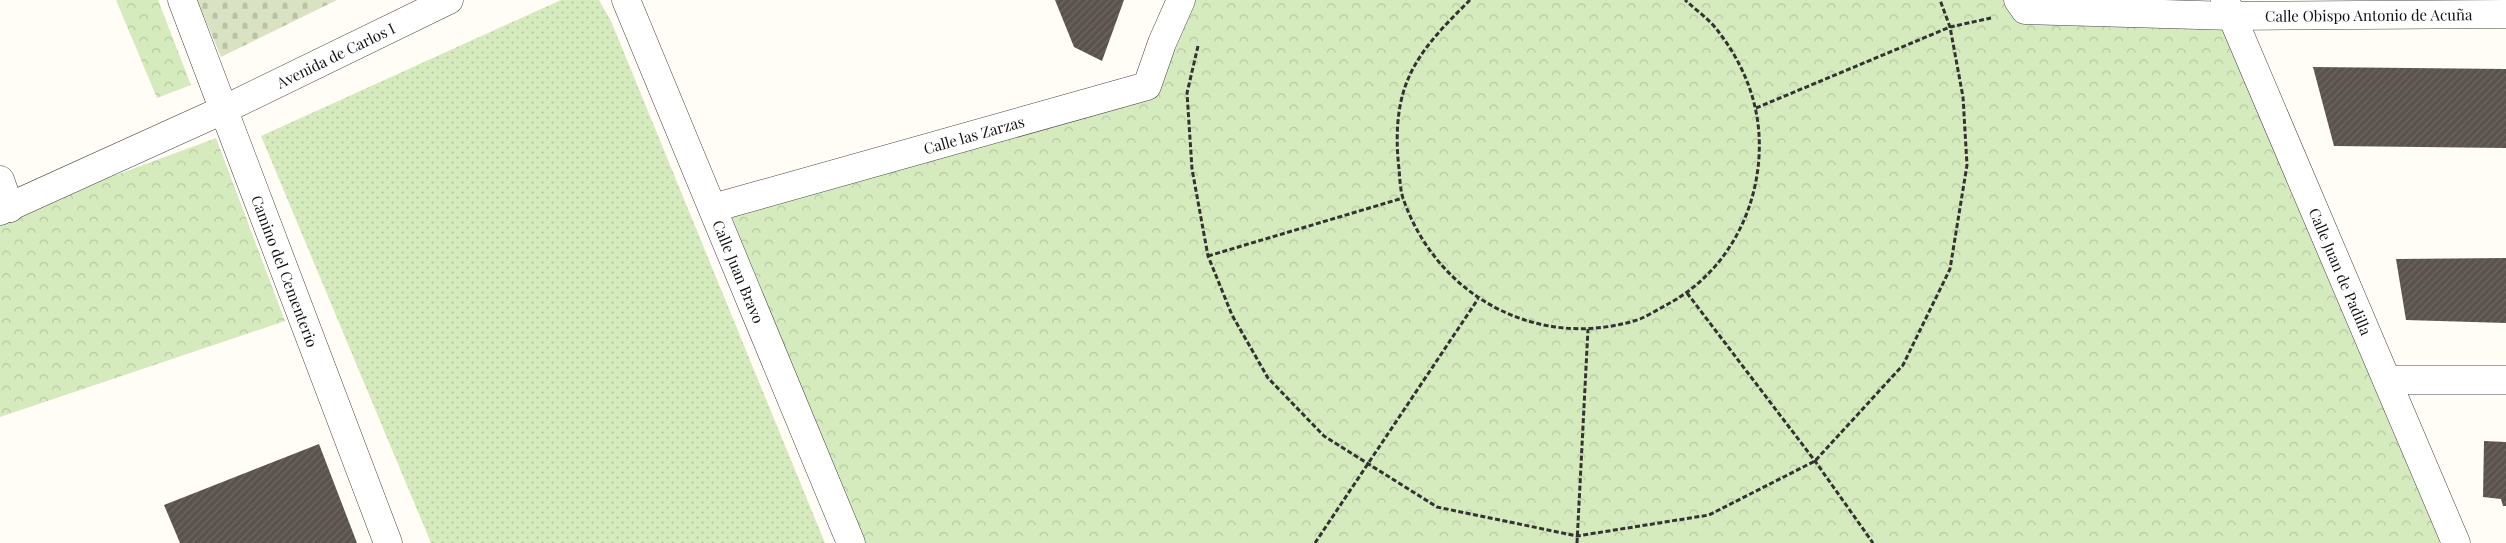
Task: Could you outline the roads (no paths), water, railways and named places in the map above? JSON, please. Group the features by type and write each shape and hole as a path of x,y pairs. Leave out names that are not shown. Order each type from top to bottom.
{"street":[{"name":"Camino del Cementerio","path":"182,0 388,543"},
{"name":"Avenida de Carlos I","path":"5,209 224,110 449,0"},
{"name":"Calle Juan Bravo","path":"626,0 851,543"},
{"name":"Calle las Zarzas","path":"713,208 1147,86 1162,43 1181,0"},
{"name":"Calle Obispo Antonio de Acuña","path":"2021,5 2506,14"},
{"name":"Calle Juan de Padilla","path":"2229,8 2456,543"},
{"path":"0,180 5,209"},
{"path":"2387,380 2506,380"}]}
